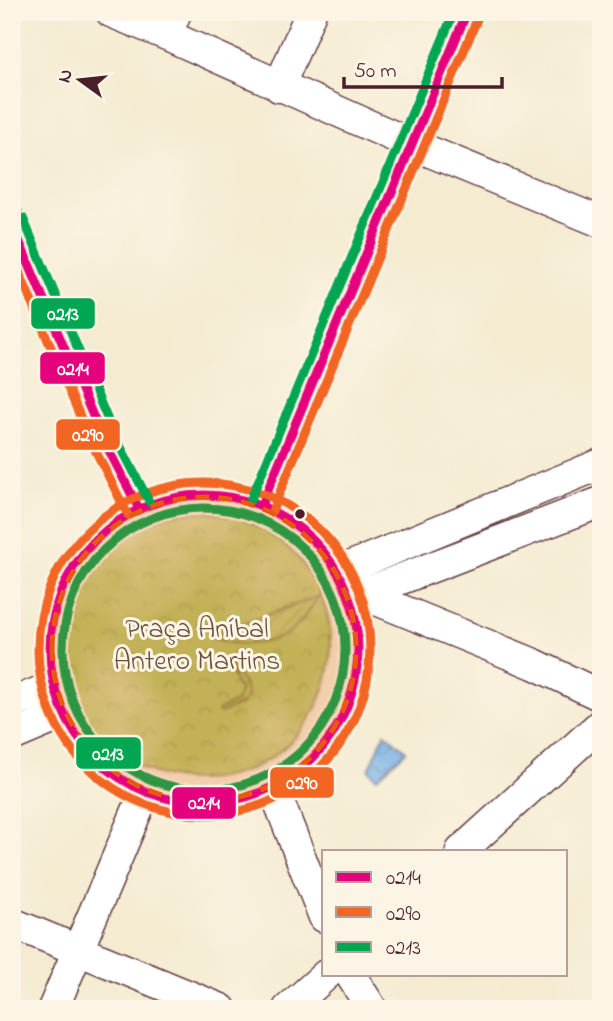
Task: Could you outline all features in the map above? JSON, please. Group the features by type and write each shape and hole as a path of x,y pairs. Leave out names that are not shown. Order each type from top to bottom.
{"street":[{"path":"111,12 172,24 279,86 601,222"},
{"path":"279,86 311,12"},
{"path":"261,506 467,12"},
{"path":"12,223 101,436 139,509"},
{"path":"337,572 601,464"},
{"path":"356,596 357,654 349,700 327,742 293,774 273,787 245,797 213,803 190,803 145,792 120,779 97,761 79,739 64,714 54,686 50,644 57,602 65,582 88,547 104,532 139,509 159,501 200,495 241,499 278,513 318,545 356,596 534,664 601,696"},
{"path":"356,596 601,502"},
{"path":"12,703 54,686"},
{"path":"12,736 64,714"},
{"path":"462,850 601,724"},
{"path":"273,787 322,912"},
{"path":"53,1009 145,792"},
{"path":"12,923 221,1009"},
{"path":"288,1009 325,976"},
{"path":"351,976 372,1009"}],"highlighted area":[{"path":"200,495 261,506 318,545 349,599 357,654 349,700 327,742 273,787 213,803 145,792 97,761 58,700 50,644 65,582 88,547 139,509"}],"green space":[{"name":"Praça Aníbal Antero Martins","path":"197,512 236,518 260,528 292,551 315,583 325,607 331,646 325,685 315,709 292,741 260,764 236,774 197,780 158,774 134,764 102,741 79,709 69,685 63,646 69,607 79,583 102,551 134,528 158,518"},
{"path":"319,596 296,626 278,638 238,644 210,636"},
{"path":"227,664 244,684 247,696 242,704 221,713 219,710 236,702 240,692"}],"water":[{"path":"385,733 406,751 377,778 369,770"}],"transit line":[{"name":"0213","path":"250,501 454,12"},
{"name":"0214","path":"261,506 467,12"},
{"name":"0290","path":"272,511 478,17"},
{"name":"0213","path":"23,218 112,430 150,503"},
{"name":"0214","path":"12,224 101,435 139,509"},
{"name":"0290","path":"12,255 90,440 128,515"},
{"name":"0290","path":"204,483 236,486 268,496 296,511 321,532 342,557 357,585 367,617 370,649 367,681 357,713 342,741 321,766 296,787 268,802 236,812 204,815 172,812 140,802 112,787 87,766 66,741 51,713 41,681 38,649 41,617 51,585 66,557 87,532 112,511 140,496 172,486 204,483"},
{"name":"0214","path":"204,495 234,498 263,507 289,521 313,540 332,564 346,590 355,619 358,649 355,679 346,708 332,734 313,758 289,777 263,791 234,800 204,803 174,800 145,791 119,777 95,758 76,734 62,708 53,679 50,649 53,619 62,590 76,564 95,540 119,521 145,507 174,498 204,495"},
{"name":"0213","path":"218,508 232,510 271,524 304,549 322,570 335,595 343,621 345,649 343,677 335,703 322,728 304,749 283,767 258,780 232,788 190,790 176,788 137,774 114,758 95,739 79,716 65,677 63,635 65,621 79,582 95,559 114,540 137,524 176,510 218,508"}]}
